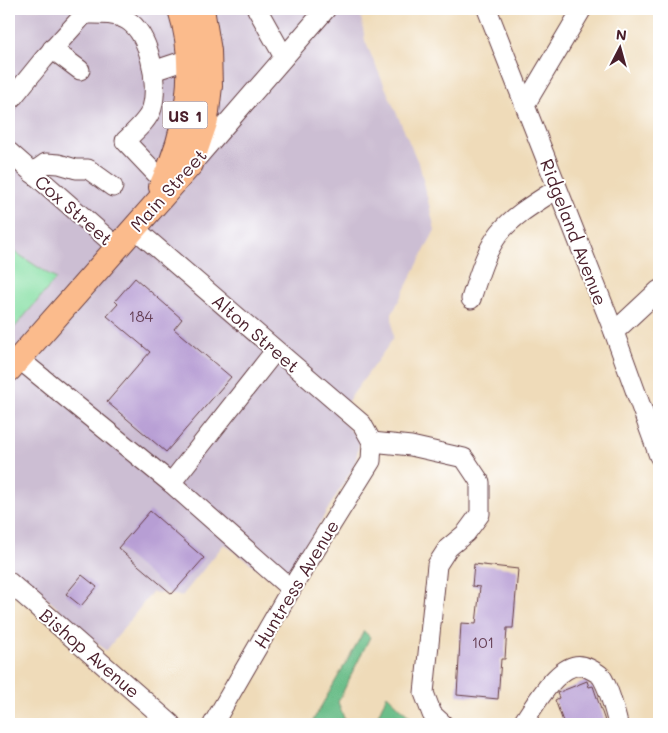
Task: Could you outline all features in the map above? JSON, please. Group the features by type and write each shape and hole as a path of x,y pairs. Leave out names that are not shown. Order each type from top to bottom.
{"main road":[{"name":"US 1","path":"140,221 164,182 184,126 190,82 189,59 180,9"},
{"name":"US 1","path":"191,164 206,120 210,86 209,51 202,9"},
{"name":"Main Street","path":"14,365 191,164"}],"street":[{"path":"257,9 284,57"},
{"name":"Main Street","path":"191,164 326,9"},
{"name":"Ridgeland Avenue","path":"487,9 614,332 659,456"},
{"path":"525,105 582,9"},
{"path":"9,102 52,49 88,11 115,15 126,20 137,28 150,57 153,71 152,109 143,123 125,141 164,182"},
{"path":"52,49 80,70"},
{"path":"153,71 189,59"},
{"name":"Cox Street","path":"9,152 117,247"},
{"path":"32,172 46,163 59,164 76,169 88,169 113,187"},
{"path":"471,299 489,248 498,234 519,213 557,189"},
{"name":"Alton Street","path":"140,221 275,351 362,424 372,442"},
{"path":"614,332 659,290"},
{"path":"171,483 275,351"},
{"path":"14,365 171,483 291,590"},
{"path":"372,442 412,446 464,458 480,482 480,514 466,533 448,548 437,565 424,693 432,714 443,724"},
{"name":"Huntress Avenue","path":"213,724 291,590 371,461 372,442"},
{"name":"Bishop Avenue","path":"9,582 171,724"},
{"path":"522,724 558,674 570,666 583,665 600,675 610,696 618,724"}],"shaded area":[{"path":"9,9 360,9 365,41 420,167 435,230 392,314 393,339 337,416 360,440 355,464 282,586 224,544 182,596 152,592 106,651 9,565 9,334 56,279 9,248"}],"green space":[{"path":"9,248 56,279 9,334"},
{"path":"364,631 370,637 338,702 345,721 350,724 311,724"},
{"path":"387,695 417,724 374,724"}],"building":[{"path":"135,278 182,319 174,329 231,377 166,452 107,402 150,352 107,316 118,304 115,301"},
{"path":"150,511 204,558 172,594 118,548"},
{"path":"474,564 518,569 513,628 507,628 505,659 501,659 498,699 457,695 461,623 476,624 480,587 472,586"},
{"path":"82,575 97,587 81,606 66,594"},
{"path":"587,681 589,687 593,686 606,724 564,724 555,700 559,698 557,693"}]}
